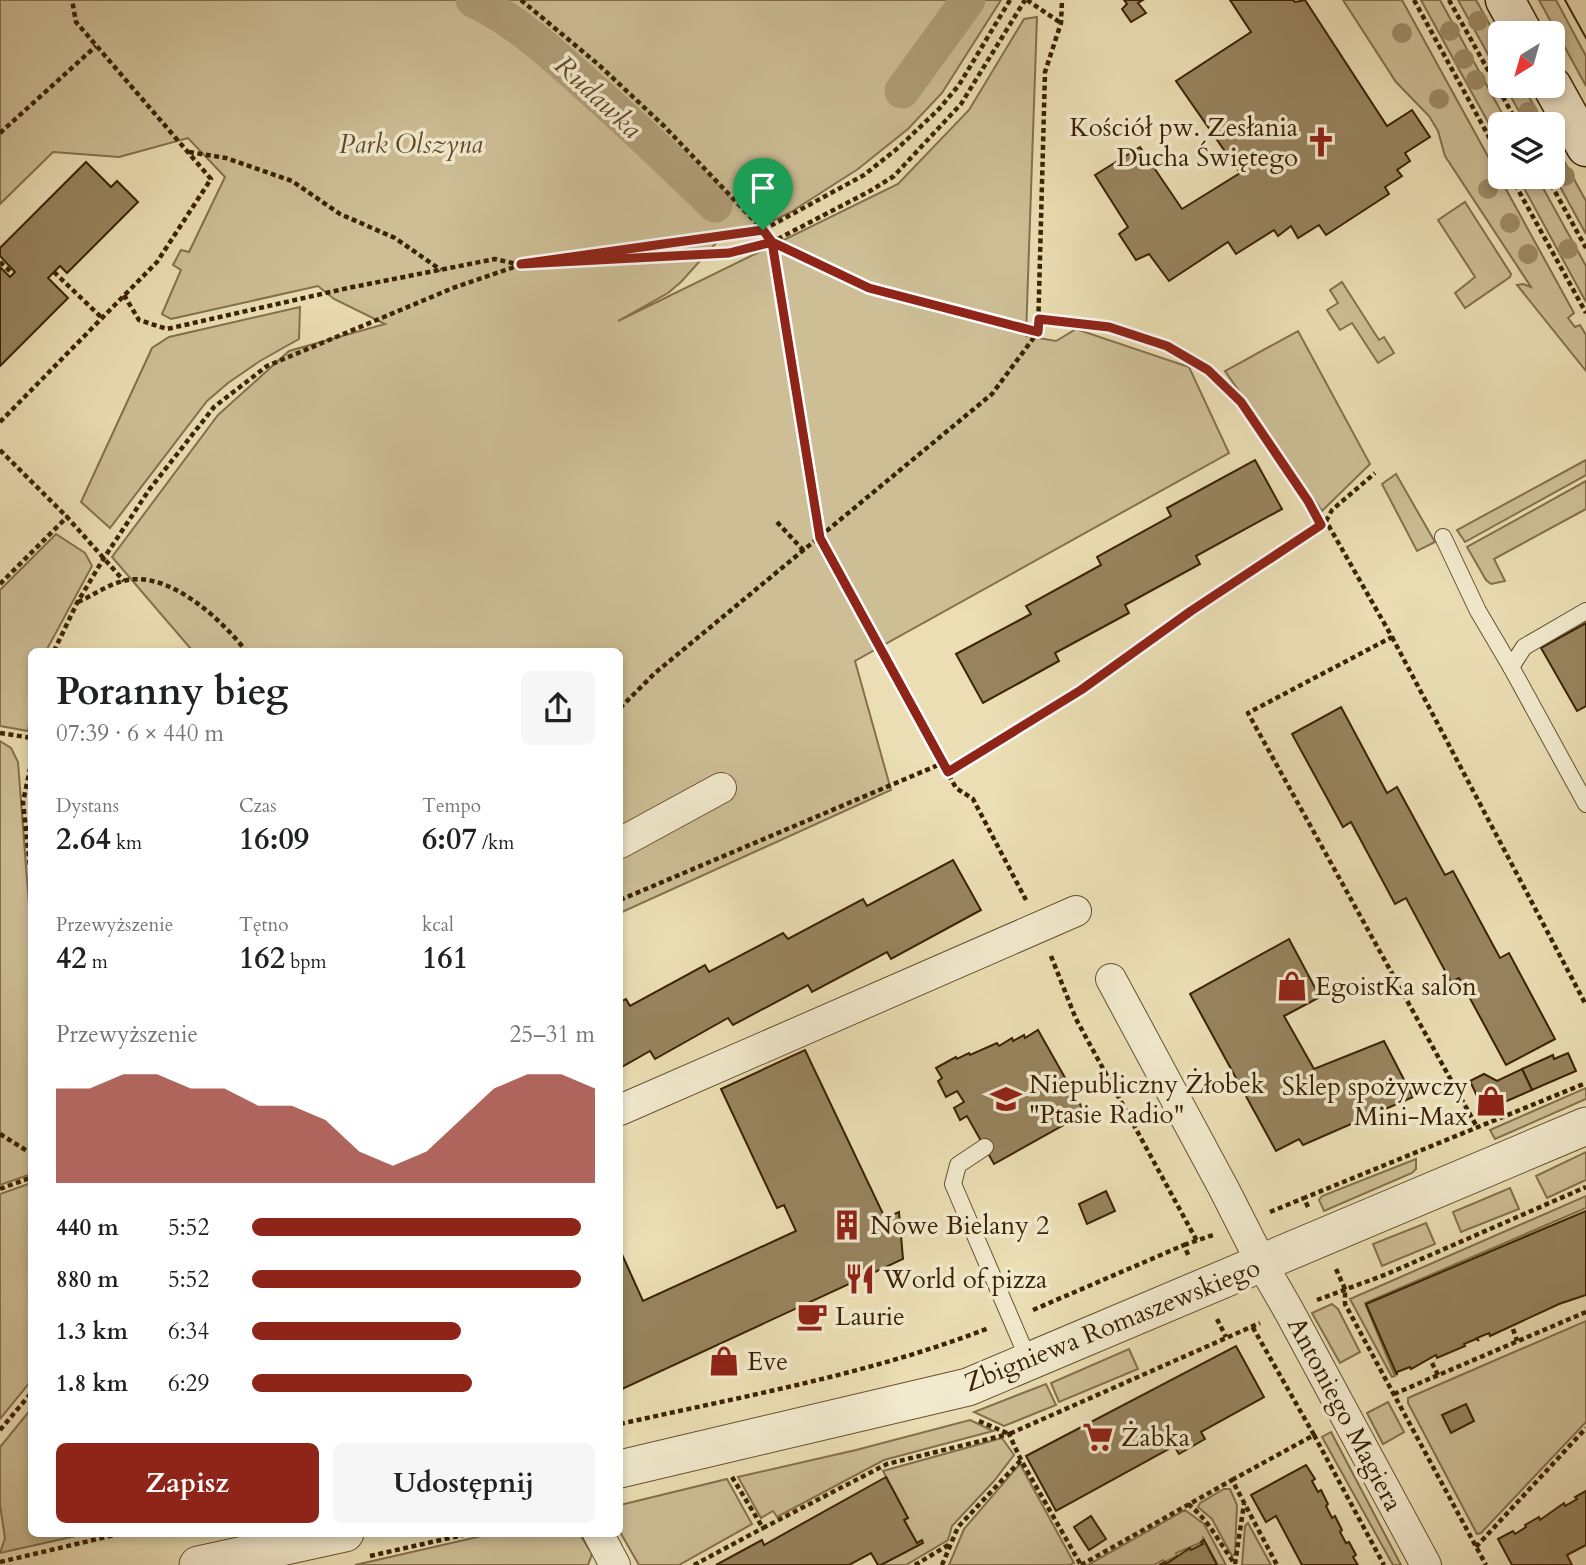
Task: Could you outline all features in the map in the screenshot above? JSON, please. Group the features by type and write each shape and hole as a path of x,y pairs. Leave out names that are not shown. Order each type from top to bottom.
{"main road":[{"path":"1505,0 1516,21"},
{"path":"1559,98 1586,147"}],"street":[{"path":"623,841 721,788"},
{"path":"623,1109 1076,911"},
{"name":"Antoniego Magiera","path":"1111,979 1426,1565"},
{"name":"Zbigniewa Romaszewskiego","path":"623,1468 968,1387 1586,1126"},
{"path":"600,1537 615,1565"},
{"path":"198,1565 356,1545"}],"lane":[{"path":"1443,537 1478,611 1586,804"},
{"path":"1511,667 1524,647 1586,611"},
{"path":"985,1147 958,1165 953,1184 1029,1361"}],"path":[{"path":"0,422 157,262 211,179 76,22 72,0"},
{"path":"521,0 598,65 664,126 772,242 820,538 956,789 973,799 1040,926 1076,1019 1197,1241"},
{"path":"55,648 77,603 149,490 214,407 267,366 442,293 521,264 763,230 864,175 898,148 939,109 959,85 1010,0"},
{"path":"124,295 139,320 167,329 495,259 521,264 729,253 772,242 894,176 961,104 1026,0 1061,23"},
{"path":"623,705 655,673 992,394 1038,332 1045,72 1061,23 1062,0"},
{"path":"1413,0 1488,135"},
{"path":"1449,0 1511,112"},
{"path":"0,133 96,46"},
{"path":"188,152 226,158 292,181 340,214 396,238 441,270"},
{"path":"1518,189 1586,313"},
{"path":"1554,189 1586,248"},
{"path":"772,242 869,288 1038,332"},
{"path":"0,262 13,274"},
{"path":"54,272 102,318"},
{"path":"1039,319 1109,327 1167,346 1208,370 1241,402 1323,523 1392,637 1586,1005"},
{"path":"0,450 124,581"},
{"path":"948,772 1081,690 1191,611 1323,523 1332,510 1375,473"},
{"path":"0,584 66,517"},
{"path":"777,523 804,551"},
{"path":"77,603 124,581 153,580 185,595 230,631 244,648"},
{"path":"1392,637 1248,713 1477,1127"},
{"path":"0,733 28,737"},
{"path":"623,899 943,763"},
{"path":"28,778 23,802 28,848"},
{"path":"1486,1565 1345,1304 1345,1289 1304,1198 1586,1083"},
{"path":"0,1134 28,1152"},
{"path":"0,1187 28,1178"},
{"path":"623,1423 878,1365 948,1344 1184,1245 1226,1337"},
{"path":"1394,1394 1586,1312"},
{"path":"1252,1326 1384,1565"},
{"path":"1513,1329 1517,1341"},
{"path":"1432,1363 1438,1375"},
{"path":"0,1430 28,1397"},
{"path":"1476,1547 1586,1428"},
{"path":"694,1565 887,1464 1009,1434 1081,1565 1314,1435"},
{"path":"942,1565 958,1527 1021,1460"},
{"path":"730,1475 763,1528"},
{"path":"1232,1480 1277,1565"},
{"path":"1188,1504 1213,1528 1219,1543 1235,1565"},
{"path":"1235,1565 1244,1504"},
{"path":"0,1562 106,1537"},
{"path":"356,1545 433,1537"},
{"path":"915,1565 951,1544"}],"green space":[{"name":"Park Olszyna","path":"0,0 1001,0 942,93 908,129 858,169 791,212 737,238 717,242 668,293 618,321 898,184 969,110 1024,19 1037,17 1026,336 1056,341 1076,329 1189,367 1229,453 855,661 891,790 623,912 623,648 190,648 112,557 218,415 289,351 385,324 334,299 318,286 171,319 162,314 181,270 173,265 181,250 189,252 225,177 188,138 119,157 53,152 0,204"},
{"path":"1343,0 1402,0 1488,156 1488,189 1506,189 1574,313 1568,318 1575,327 1580,325 1586,335 1586,371 1517,285 1531,287 1445,156 1438,131 1429,116 1396,82"},
{"path":"1421,0 1440,0 1488,88 1488,98 1494,98 1501,112 1488,112 1488,122"},
{"path":"1458,0 1476,0 1488,22 1488,54"},
{"path":"1539,0 1556,0 1586,56 1586,86 1565,48 1565,21 1550,21"},
{"path":"1512,98 1530,98 1537,112 1519,112"},
{"path":"1565,163 1586,201 1586,234 1561,189 1565,189"},
{"path":"1525,189 1544,189 1586,266 1586,302"},
{"path":"1465,202 1511,274 1465,308 1455,293 1475,277 1438,220"},
{"path":"1342,282 1379,340 1384,337 1394,353 1378,363 1352,323 1340,330 1327,310 1338,303 1330,290"},
{"path":"300,307 299,339 260,361 207,401 110,528 81,502 152,348 169,337"},
{"path":"1298,331 1370,464 1322,511 1225,371"},
{"path":"1586,460 1586,475 1465,542 1457,530"},
{"path":"1396,474 1435,542 1417,551 1382,484"},
{"path":"1586,481 1586,509 1494,559 1505,581 1491,584 1486,580 1467,547"},
{"path":"56,534 85,553 92,566 48,648 28,648 28,731 0,726 0,590"},
{"path":"0,741 11,748 18,762 28,892 28,1175 0,1185"},
{"path":"1586,1088 1586,1099 1495,1139 1490,1130"},
{"path":"1586,1152 1586,1180 1547,1198 1536,1176"},
{"path":"1416,1159 1416,1169 1412,1173 1324,1211 1319,1200 1322,1196"},
{"path":"28,1184 28,1385 0,1419 0,1194"},
{"path":"1510,1188 1519,1209 1461,1232 1453,1212"},
{"path":"1586,1196 1586,1208 1365,1303 1395,1376 1392,1377 1350,1299"},
{"path":"1426,1223 1435,1244 1382,1266 1373,1244"},
{"path":"1332,1304 1338,1309 1360,1352 1340,1363 1312,1313"},
{"path":"1586,1321 1586,1422 1481,1533 1477,1534 1408,1403 1408,1398"},
{"path":"1129,1349 1138,1369 1059,1402 1051,1383"},
{"path":"1046,1384 1056,1405 1004,1426 974,1412"},
{"path":"1388,1402 1404,1432 1383,1444 1367,1413"},
{"path":"28,1413 28,1537 71,1537 0,1553 5,1538 0,1505 0,1447"},
{"path":"970,1420 993,1431 884,1460 777,1517 773,1511 761,1518 738,1477 856,1450"},
{"path":"1331,1432 1401,1565 1393,1565 1322,1437"},
{"path":"1002,1438 1014,1455 952,1526 948,1540 906,1565 881,1565 921,1541 917,1543 904,1520 908,1518 883,1471"},
{"path":"1020,1464 1074,1563 949,1565 964,1529"},
{"path":"727,1479 752,1524 679,1565 639,1565 623,1537 623,1504"},
{"path":"1224,1489 1230,1489 1237,1505 1235,1554 1232,1556 1212,1519 1198,1507 1200,1503"},
{"path":"1185,1510 1204,1524 1226,1565 1218,1565 1203,1538 1202,1542 1176,1553 1177,1556 1154,1565 1088,1565"},
{"path":"1248,1523 1271,1565 1242,1565 1245,1526"},
{"path":"478,1537 581,1537 592,1554 588,1565 355,1565"}],"building":[{"path":"1124,0 1143,0 1138,3 1146,13 1131,22 1122,9 1127,4"},
{"name":"Kościół pw. Zesłania Ducha Świętego","path":"1230,0 1305,0 1387,126 1412,110 1430,137 1405,153 1410,161 1397,170 1402,176 1385,187 1389,194 1326,235 1319,225 1298,238 1291,226 1278,236 1274,230 1236,254 1228,242 1169,281 1149,254 1136,260 1119,234 1128,227 1095,175 1140,147 1182,209 1240,173 1176,81 1251,32"},
{"path":"86,162 111,187 117,181 138,202 67,273 60,266 48,278 68,298 0,366 0,267 10,277 15,272 0,256 0,248"},
{"path":"1255,460 1282,509 1196,556 1200,564 1125,605 1129,613 1055,653 1059,661 983,703 956,654 1031,614 1026,606 1101,565 1097,557 1171,516 1167,508"},
{"path":"1586,623 1586,706 1577,711 1541,648"},
{"path":"1341,707 1387,793 1397,787 1445,875 1453,871 1500,958 1509,953 1555,1039 1506,1065 1459,978 1451,982 1406,898 1395,904 1351,822 1343,827 1292,734"},
{"path":"953,860 981,910 891,959 887,952 812,992 808,985 733,1025 728,1018 655,1059 650,1051 623,1066 623,1000 626,999 630,1006 705,965 709,972 783,933 788,939 863,899 867,906"},
{"path":"1289,939 1320,997 1284,1016 1314,1069 1384,1041 1413,1097 1303,1145 1299,1139 1276,1151 1190,994"},
{"path":"1038,1030 1085,1113 994,1164 967,1116 960,1120 954,1108 964,1102 957,1091 946,1097 938,1081 942,1078 936,1068 956,1057 957,1059 969,1053 970,1055 997,1043 999,1046 1012,1038 1013,1041 1024,1035 1025,1038"},
{"name":"Nowe Bielany 2","path":"805,1050 884,1216 883,1219 899,1212 903,1259 623,1389 623,1257 643,1301 796,1231 784,1205 777,1208 721,1089"},
{"path":"1568,1053 1576,1071 1532,1090 1522,1069 1553,1055 1554,1059"},
{"path":"1522,1069 1532,1090 1484,1111 1470,1081 1484,1074 1497,1081"},
{"path":"1106,1191 1115,1211 1087,1224 1079,1204"},
{"path":"1586,1211 1586,1295 1559,1304 1490,1336 1489,1333 1477,1338 1479,1341 1476,1339 1437,1358 1436,1355 1411,1369 1410,1367 1397,1372 1397,1375 1366,1304"},
{"path":"1236,1346 1264,1397 1201,1432 1205,1439 1179,1454 1174,1446 1056,1511 1026,1456"},
{"path":"1466,1404 1474,1421 1451,1433 1442,1415"},
{"path":"1306,1465 1315,1479 1312,1481 1318,1492 1321,1490 1328,1504 1326,1506 1332,1518 1335,1516 1342,1530 1340,1532 1356,1555 1353,1557 1358,1565 1302,1565 1276,1516 1266,1522 1251,1495"},
{"path":"886,1477 908,1518 904,1520 917,1543 922,1540 923,1543 881,1565 878,1565 871,1553 849,1565 716,1565 762,1540 764,1545"},
{"path":"1586,1491 1586,1545 1567,1555 1572,1565 1512,1565 1498,1539 1513,1531 1515,1534 1526,1527 1525,1525 1539,1517 1540,1520"},
{"path":"1091,1516 1106,1539 1089,1550 1074,1527"},
{"path":"1204,1540 1217,1565 1159,1565 1165,1562 1166,1564 1190,1548 1191,1550 1203,1544 1201,1542"}],"waterway":[{"name":"Rudawka","path":"473,0 520,28 548,51 637,130 715,205"},
{"name":"Rudawka","path":"902,91 968,0"}],"tram line":[{"path":"1565,0 1586,38"}],"place":[{"name":"Kościół pw. Zesłania Ducha Świętego","path":"1321,142"},
{"name":"EgoistKa salon","path":"1292,986"},
{"name":"Niepubliczny Żłobek \"Ptasie Radio\"","path":"1006,1099"},
{"name":"Sklep spożywczy Mini-Max","path":"1491,1101"},
{"name":"Nowe Bielany 2","path":"847,1225"},
{"name":"World of pizza","path":"860,1279"},
{"name":"Laurie","path":"812,1316"},
{"name":"Eve","path":"724,1361"},
{"name":"Żabka","path":"1098,1437"}],"route":[{"path":"763,230 521,264 729,253 772,242 869,288 1038,332 1039,319 1109,327 1167,346 1208,370 1241,402 1308,501 1321,525 1191,611 1081,690 948,772 820,538 772,242 763,230"}]}
